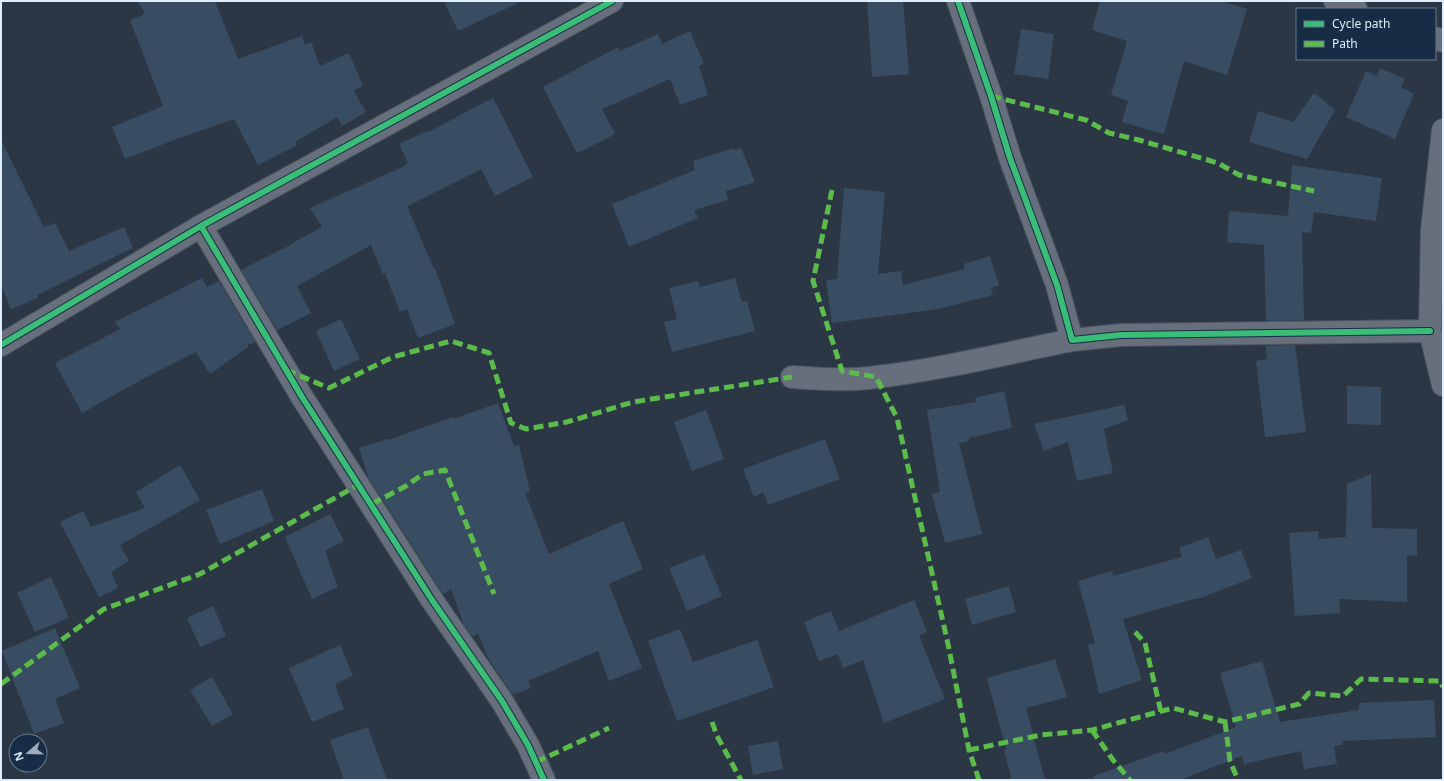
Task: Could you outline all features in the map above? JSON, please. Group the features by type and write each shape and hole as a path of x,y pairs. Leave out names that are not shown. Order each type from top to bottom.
{"street":[{"path":"958,1 991,96 1010,158 1057,285 1072,340"},
{"path":"1335,1 1353,8"},
{"path":"1,345 200,226 606,2"},
{"path":"1443,130 1432,230 1430,331 1443,385"},
{"path":"200,226 302,397 432,600 502,701 528,745 544,780"},
{"path":"792,377 819,379 876,377 981,359 1072,340 1120,335 1430,331"}],"building":[{"path":"138,1 215,1 238,59 302,36 305,45 311,42 320,66 349,53 363,86 353,90 366,112 342,126 337,117 295,142 297,145 258,165 234,119 125,159 112,127 163,106 130,20 145,14"},
{"path":"444,1 522,1 458,31"},
{"path":"867,1 903,1 909,74 872,77"},
{"path":"1100,1 1221,1 1247,9 1227,75 1184,61 1164,134 1122,122 1128,101 1111,95 1127,41 1092,30"},
{"path":"1021,29 1054,34 1048,79 1014,74"},
{"path":"690,31 704,64 699,66 708,95 680,105 670,79 602,109 615,134 577,153 543,87 618,47 620,51 658,34 662,44"},
{"path":"1380,68 1405,79 1401,87 1414,94 1395,139 1346,117 1366,71 1377,76"},
{"path":"1314,93 1335,110 1307,159 1249,142 1258,111 1293,122"},
{"path":"493,98 533,177 495,196 481,169 407,206 434,269 435,268 455,324 418,338 407,309 400,312 385,273 383,274 371,245 297,286 311,313 277,330 241,270 291,245 322,227 310,208 405,166 408,163 399,144 427,131 428,132"},
{"path":"1,140 44,227 55,223 69,251 124,227 133,248 37,295 38,298 11,309 1,285"},
{"path":"734,148 734,150 741,148 755,182 726,191 728,200 694,210 698,218 629,247 612,204 695,170 693,161"},
{"path":"1292,165 1382,178 1376,221 1314,212 1311,233 1302,232 1304,320 1266,321 1264,245 1227,242 1229,211 1288,216"},
{"path":"844,188 885,192 878,274 901,271 903,285 965,269 964,264 990,256 999,285 991,288 993,295 938,309 832,323 826,280 837,279"},
{"path":"202,278 207,287 219,281 255,342 248,345 248,347 210,374 196,352 141,380 82,413 55,363 120,329 115,322"},
{"path":"735,278 742,302 747,301 755,331 672,352 664,322 677,319 669,288 698,281 700,287"},
{"path":"341,319 360,359 334,371 316,331"},
{"path":"1295,345 1306,432 1265,437 1256,361 1267,359 1266,346"},
{"path":"1347,386 1381,387 1381,425 1347,424"},
{"path":"1004,391 1012,428 969,438 969,441 959,443 982,534 945,543 932,494 940,492 927,410 976,402 975,398"},
{"path":"498,403 514,446 519,445 530,492 525,493 549,554 623,521 643,569 609,584 642,668 609,681 598,651 528,681 531,688 513,695 488,658 478,634 472,636 464,625 451,589 443,594 368,477 359,448 387,439 388,440 453,417 454,419"},
{"path":"1124,405 1128,420 1104,429 1113,473 1077,481 1068,442 1044,451 1034,424"},
{"path":"706,410 724,459 692,471 674,422"},
{"path":"825,439 840,479 768,505 763,492 754,497 743,469"},
{"path":"180,465 200,500 120,545 129,561 111,572 118,588 99,597 60,522 83,511 91,527 145,508 136,492"},
{"path":"1371,474 1372,528 1417,529 1417,556 1407,555 1407,602 1339,599 1340,613 1295,616 1289,533 1318,531 1319,539 1346,537 1347,484"},
{"path":"262,489 274,521 220,544 206,510"},
{"path":"330,514 344,541 325,551 338,587 312,599 285,537"},
{"path":"1208,537 1216,559 1241,550 1252,578 1198,599 1123,619 1142,680 1099,694 1088,645 1095,643 1078,581 1112,571 1113,576 1182,557 1179,548"},
{"path":"704,554 722,596 687,611 669,568"},
{"path":"51,577 69,618 35,632 17,593"},
{"path":"1009,586 1016,612 972,625 965,599"},
{"path":"914,600 927,632 919,636 945,699 884,723 863,660 843,668 838,654 819,661 804,622 831,611 839,631"},
{"path":"213,606 226,636 200,647 187,618"},
{"path":"55,628 80,688 55,699 64,723 34,733 2,651"},
{"path":"680,629 693,662 757,640 774,687 677,721 648,641"},
{"path":"340,645 353,676 335,684 344,709 312,722 289,668"},
{"path":"1055,659 1067,697 1026,708 1045,780 1012,780 1004,750 1006,749 987,678"},
{"path":"1262,661 1280,722 1359,710 1359,703 1434,700 1436,737 1342,741 1343,745 1334,746 1337,764 1304,769 1301,751 1244,764 1242,756 1180,780 1094,780 1094,776 1164,751 1165,754 1236,727 1220,673"},
{"path":"212,677 233,714 212,726 190,690"},
{"path":"368,727 387,780 344,780 330,740"},
{"path":"778,741 783,769 753,775 748,746"}],"marked path":[{"path":"991,96 1086,120 1109,133 1139,140 1218,163 1239,175 1314,191"},
{"path":"832,190 813,281 842,371 876,377 897,418 948,644 969,750 979,780"},
{"path":"286,370 329,388 393,357 451,341 489,353 511,423 526,429 567,422 633,402 792,377"},
{"path":"372,504 406,486 423,474 445,470 494,594"},
{"path":"1,684 104,609 200,574 358,485"},
{"path":"1135,632 1145,643 1161,712"},
{"path":"969,750 1041,735 1092,730 1173,708 1225,722 1299,704 1309,693 1343,696 1361,679 1440,681 1443,687"},
{"path":"712,722 717,736 741,780"},
{"path":"1225,722 1230,761 1238,780"},
{"path":"536,762 609,728"},
{"path":"1092,730 1113,760 1130,780"}],"cycle path":[{"path":"1,345 201,226 612,1"},
{"path":"958,1 991,96 1010,158 1057,285 1072,340 1121,335 1430,331"},
{"path":"201,226 302,397 432,600 502,701 528,745 544,780"}]}
